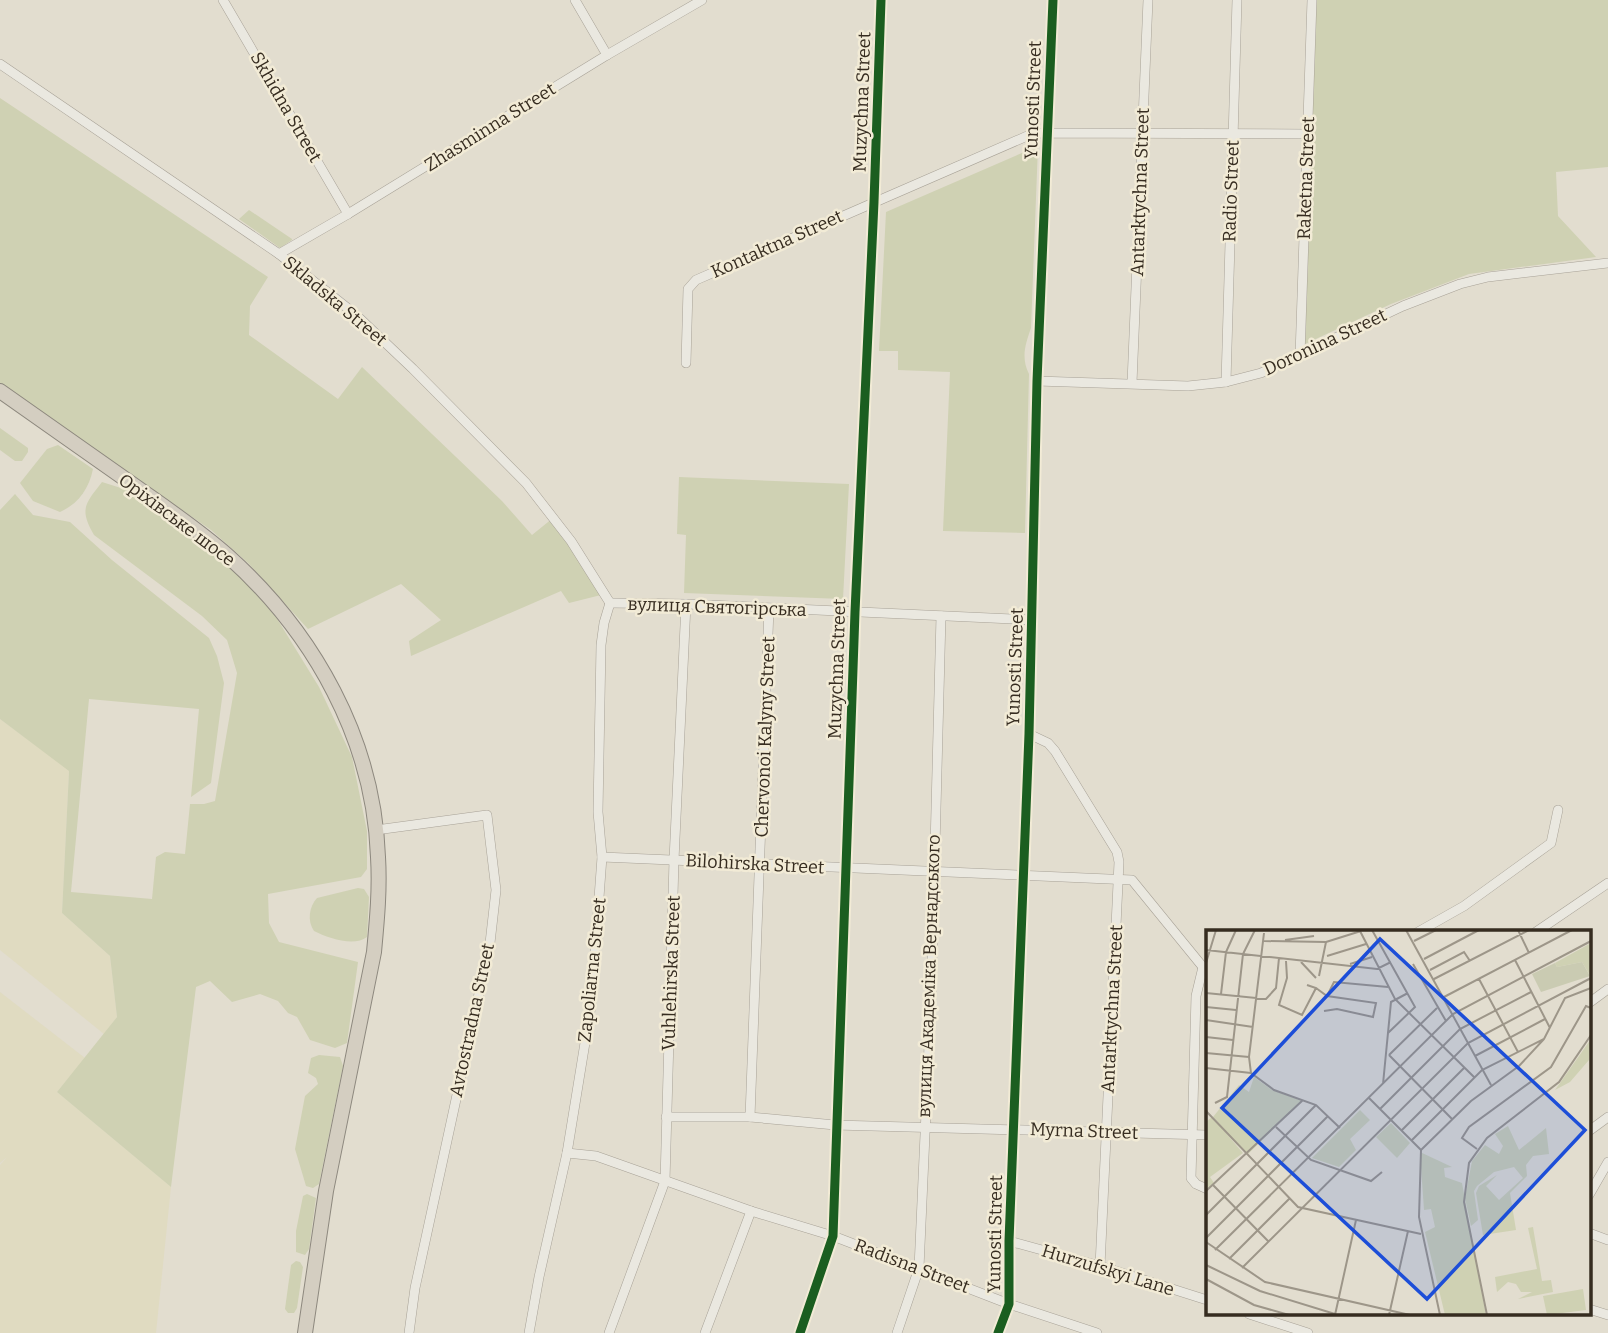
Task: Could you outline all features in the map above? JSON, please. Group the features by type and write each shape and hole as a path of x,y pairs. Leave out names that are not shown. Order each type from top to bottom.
{"highway":[{"name":"Оріхівське шосе","path":"0,391 195,529 228,556 268,595 306,642 345,715 363,765 376,830 379,879 373,952 326,1191 305,1333"}],"street":[{"name":"Skhidna Street","path":"223,0 348,214"},
{"path":"575,0 607,55"},
{"name":"Zhasminna Street","path":"279,254 702,0"},
{"name":"Muzychna Street","path":"800,1333 832,1236 881,0"},
{"name":"Yunosti Street","path":"998,1333 1009,1304 1009,1241 1033,620 1037,381 1053,0"},
{"name":"Antarktychna Street","path":"1132,383 1148,0"},
{"name":"Radio Street","path":"1226,382 1237,0"},
{"name":"Raketna Street","path":"1300,356 1312,0"},
{"name":"Skladska Street","path":"0,64 279,254 365,323 526,483 571,541 610,603"},
{"name":"Kontaktna Street","path":"686,363 688,289 691,283 1034,133 1307,134"},
{"name":"Doronina Street","path":"1037,381 1188,386 1226,382 1261,373 1403,306 1460,284 1488,277 1608,263"},
{"name":"вулиця Святогірська","path":"610,603 1033,620"},
{"name":"Zapoliarna Street","path":"529,1333 567,1153 591,1006 602,857 598,812 600,684 604,623 610,603"},
{"name":"Vuhlehirska Street","path":"608,1333 665,1181 674,860 686,604"},
{"name":"Chervonoi Kalyny Street","path":"750,1117 769,608"},
{"name":"вулиця Академіка Вернадського","path":"897,1333 919,1268 931,1001 941,616"},
{"name":"Antarktychna Street","path":"1029,734 1048,743 1055,751 1116,852 1119,862 1100,1266"},
{"path":"1421,930 1464,905 1551,843 1558,810"},
{"name":"Avtostradna Street","path":"376,830 487,815 496,890 481,990 431,1212 409,1333"},
{"name":"Bilohirska Street","path":"602,857 1119,879"},
{"path":"1119,879 1132,880 1205,970 1196,996 1191,1178 1206,1189"},
{"path":"1539,930 1607,886"},
{"path":"1590,1002 1608,989"},
{"name":"Myrna Street","path":"666,1117 750,1117 835,1125 1206,1135"},
{"path":"1590,1130 1608,1117"},
{"name":"Radisna Street","path":"567,1153 596,1156 751,1211 832,1236 1009,1304 1097,1333"},
{"path":"1590,1193 1608,1162"},
{"path":"705,1333 751,1211"},
{"path":"1590,1233 1608,1240"},
{"name":"Hurzufskyi Lane","path":"1009,1241 1206,1300"},
{"path":"1590,1310 1608,1315"},
{"path":"1255,1316 1308,1333"}],"shaded area":[{"path":"0,719 69,770 62,913 110,956 117,1017 104,1034 0,950"},
{"path":"0,992 85,1058 57,1092 171,1187 156,1333 0,1333 0,1165 7,1157 0,1163"}],"green space":[{"path":"1315,0 1608,0 1608,167 1556,172 1558,216 1596,257 1469,274 1391,304 1303,345"},
{"path":"0,98 268,277 250,306 249,335 338,399 362,367 502,501 532,535 553,518 605,594 569,603 561,591 411,656 409,641 441,620 401,584 308,629 248,563 211,530 0,384"},
{"path":"1038,146 1031,328 1025,357 1029,374 1025,533 943,531 950,372 898,370 898,351 879,351 886,212"},
{"path":"249,210 292,240 280,248 239,219"},
{"path":"0,428 28,448 22,461 15,461 0,450"},
{"path":"58,445 93,469 82,495 60,512 33,501 20,483 47,449"},
{"path":"679,477 849,484 843,599 684,593 686,535 677,534"},
{"path":"102,482 124,489 238,573 276,617 319,687 352,757 367,831 367,869 361,877 268,894 269,923 279,942 358,962 347,1043 335,1048 310,1040 297,1017 288,1013 278,1001 260,994 232,1002 210,981 196,987 171,1187 57,1092 117,1017 110,956 62,913 69,771 0,719 0,510 15,494 33,515 70,522 112,560 209,638 217,656 224,683 211,783 191,797 199,709 89,699 71,892 152,899 156,857 165,852 185,854 190,804 215,801 237,673 227,640 202,616 94,535 85,513 91,496"},
{"path":"358,888 364,889 369,897 367,937 348,941 333,939 314,931 310,914 317,898"},
{"path":"319,1055 340,1057 343,1066 319,1184 313,1188 306,1186 295,1149 305,1096 318,1084 316,1078 308,1073 311,1058"},
{"path":"307,1194 316,1198 309,1249 305,1255 296,1252 296,1231 303,1196"},
{"path":"296,1261 303,1267 297,1308 294,1313 288,1313 285,1309 291,1265"}],"cycle path":[{"path":"800,1333 833,1236 855,612 881,0"},
{"path":"998,1333 1009,1304 1009,1241 1029,734 1037,381 1053,0"}]}
